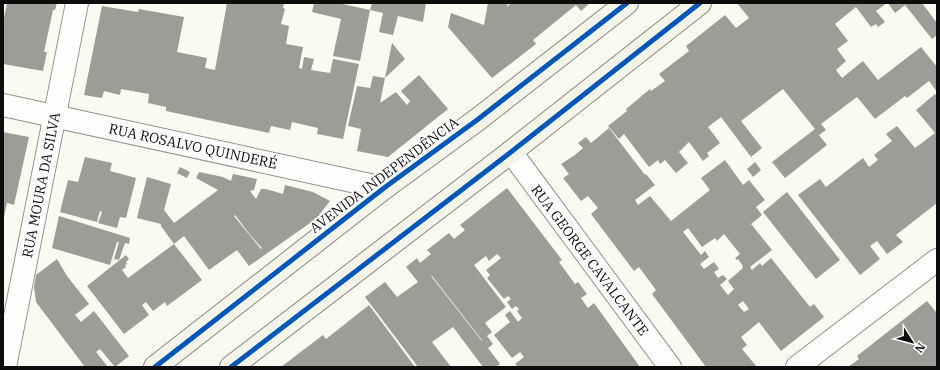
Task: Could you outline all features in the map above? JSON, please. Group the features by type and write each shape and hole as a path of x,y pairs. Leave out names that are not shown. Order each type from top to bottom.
{"main road":[{"name":"AVENIDA INDEPENDÊNCIA","path":"155,367 384,188 477,120 627,3"},
{"path":"231,367 511,152 700,3"}],"street":[{"name":"RUA MOURA DA SILVA","path":"5,367 77,3"},
{"name":"RUA ROSALVO QUINDERÉ","path":"3,104 384,188"},
{"name":"RUA GEORGE CAVALCANTE","path":"511,152 670,367"},
{"path":"797,367 937,260"}],"building":[{"path":"7,3 57,3 55,10 53,10 44,52 47,52 43,71 3,64 3,23"},
{"path":"227,3 284,3 283,8 285,9 281,24 289,26 286,44 303,47 299,68 302,69 304,57 314,59 311,70 330,73 333,59 359,64 343,139 317,134 318,128 292,122 290,130 271,126 269,133 166,111 166,107 148,103 149,94 121,89 120,95 104,91 102,98 84,95 102,6 138,12 139,9 184,17 177,52 207,58 205,68 215,70"},
{"path":"314,3 338,3 370,10 360,61 333,56 341,19 312,12"},
{"path":"372,3 426,3 423,22 398,16 393,35 379,32 383,13 370,10"},
{"path":"488,3 508,3 507,7 511,3 590,3 581,11 576,5 533,40 536,44 492,78 448,27 451,13 484,25"},
{"path":"737,3 887,3 876,11 885,22 878,27 876,24 871,27 856,7 835,24 848,41 837,49 846,61 836,70 842,78 863,61 878,80 921,47 937,67 937,92 929,81 907,98 905,96 875,119 857,97 821,124 826,130 819,135 827,145 785,178 772,162 815,129 783,89 741,121 762,148 751,157 721,117 708,127 720,143 707,153 709,156 703,161 689,142 679,152 688,163 676,173 665,160 660,164 658,160 649,167 624,134 619,139 608,126 627,111 626,109 650,89 651,91 665,81 659,74 689,51 686,46 725,15 736,28 749,18"},
{"path":"888,3 922,3 937,23 937,35 932,39 905,5 895,13"},
{"path":"392,43 405,59 385,78"},
{"path":"419,75 448,109 388,157 357,151 361,129 348,126 357,86 370,88 373,76 385,78 380,103 396,92 407,105 410,101 401,91"},
{"path":"935,94 937,96 937,203 896,235 903,242 887,254 877,241 870,246 880,259 860,275 798,195 820,179 826,187 863,158 869,167 878,160 874,155 892,141 886,134 897,126 915,148 935,133 916,110"},
{"path":"609,128 645,175 646,174 655,185 635,200 638,205 650,196 671,221 710,190 701,178 725,160 743,185 749,180 765,200 756,207 762,215 751,224 772,250 750,267 752,270 760,263 762,266 771,258 810,307 814,304 824,317 781,351 759,322 741,337 747,345 742,349 757,367 706,367 652,294 656,290 639,267 634,271 591,214 598,208 588,196 581,201 563,178 569,174 561,164 583,148 578,143 586,137 591,143","holes":["688,228 702,247 715,238 717,241 724,234 740,254 735,258 737,260 738,259 743,268 728,281 734,289 728,295 720,285 727,279 723,275 718,278 714,272 719,269 714,262 704,269 700,264 709,257 705,251 701,255 683,232","743,301 749,309 744,312 738,305"]},
{"path":"3,132 29,137 14,205 7,203 4,217"},
{"path":"85,157 112,163 110,171 136,178 126,218 120,217 117,228 98,223 102,212 100,211 97,222 60,212 68,180 78,182"},
{"path":"755,162 761,170 753,177 747,169"},
{"path":"180,167 190,172 187,178 177,173"},
{"path":"199,172 223,177 231,181 233,174 257,179 254,190 250,191 256,199 261,189 283,194 285,185 313,192 330,201 319,215 320,216 249,266 237,250 209,270 184,236 174,244 161,224 137,218 147,177 171,184 164,210 174,223 218,190 196,178","holes":["235,215 262,248 261,249 234,216"]},
{"path":"507,188 562,260 559,262 575,284 578,282 587,294 581,298 588,308 594,303 640,367 518,367 515,364 524,357 520,352 512,358 494,335 510,322 505,315 510,311 518,322 522,318 517,311 519,309 516,306 512,309 507,302 511,299 508,296 504,299 487,278 490,275 486,270 501,258 497,254 489,261 486,256 474,265 506,307 485,323 492,332 487,336 493,344 488,348 500,364 496,367 483,367 453,327 432,342 451,367 418,367 365,297 385,282 397,297 418,282 406,267 417,258 420,263 431,254 427,250 449,233 454,239 465,230 460,225","holes":["431,276 482,340 482,341"]},
{"path":"787,192 840,260 816,279 763,212"},
{"path":"59,216 130,238 129,244 125,243 119,260 114,259 119,242 117,242 110,265 52,248"},
{"path":"174,244 202,280 167,306 165,302 153,311 146,302 142,305 149,315 124,334 87,286 126,255 129,259 126,262 126,267 122,270 128,278"},
{"path":"57,259 67,276 89,304 75,315 81,322 94,311 129,356 115,367 100,349 96,352 108,367 85,367 36,302 34,287 36,275"},
{"path":"927,301 937,313 937,367 848,367 859,359 857,356"},
{"path":"369,305 415,367 281,367 323,335 326,339"}],"cycle path":[{"path":"155,367 384,188 477,120 627,3"},
{"path":"231,367 511,152 700,3"}]}
